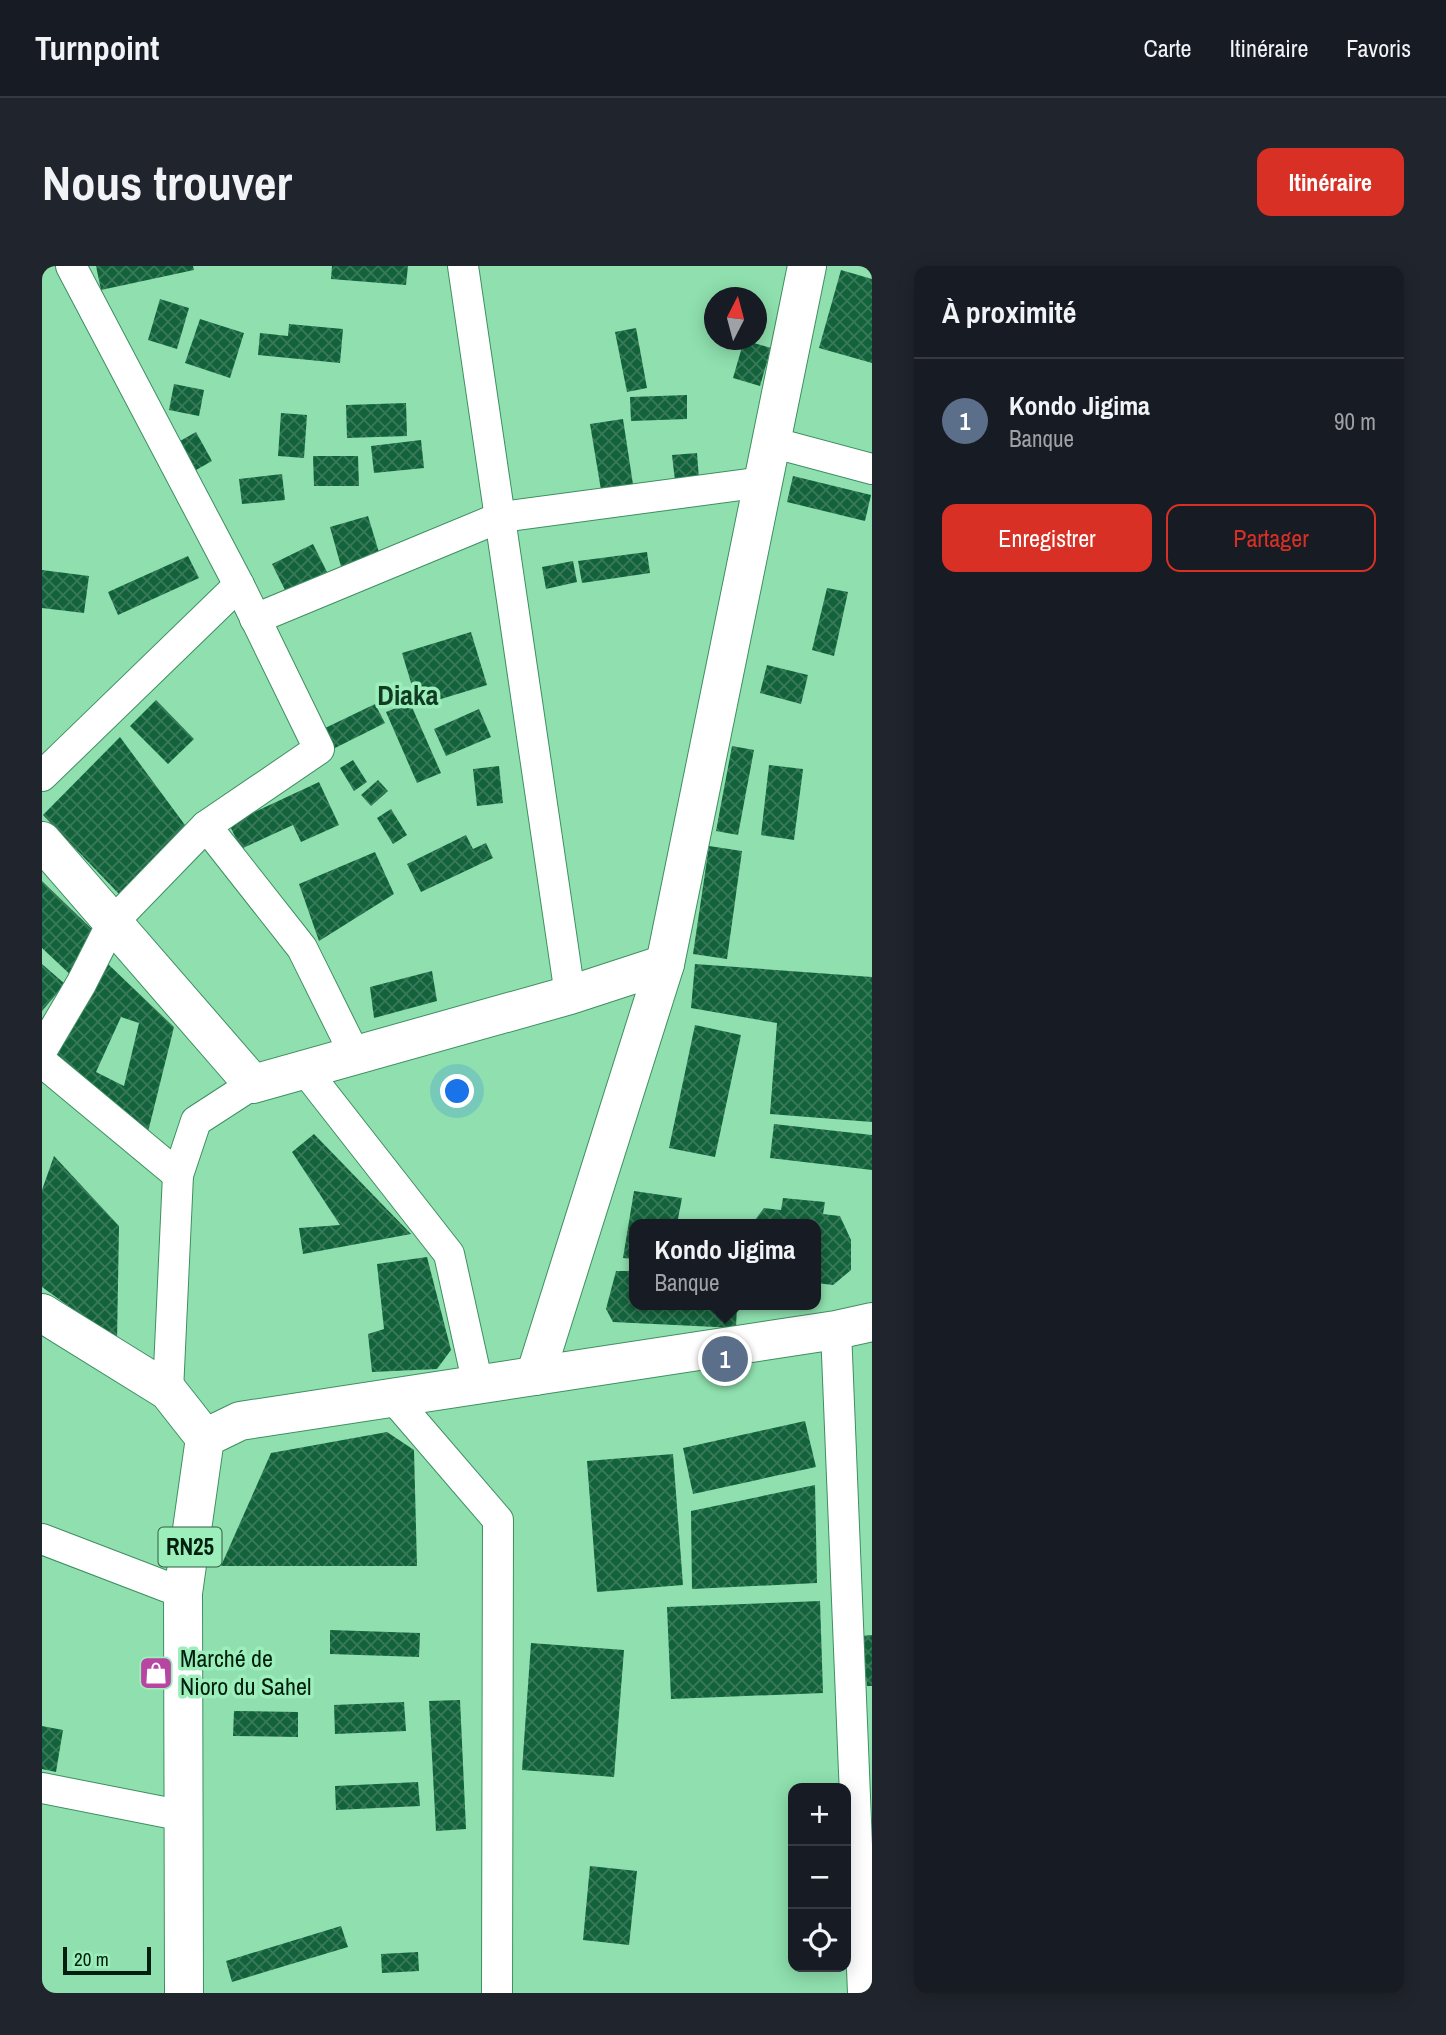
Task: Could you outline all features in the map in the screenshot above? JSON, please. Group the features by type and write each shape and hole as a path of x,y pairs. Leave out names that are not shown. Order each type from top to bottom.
{"main road":[{"path":"535,1376 665,964 807,266"},
{"path":"42,841 253,1084 570,995 665,964"},
{"path":"42,1313 168,1391 205,1438 240,1421 836,1330 872,1322"},
{"name":"RN25","path":"184,1993 183,1593 205,1438"}],"street":[{"path":"42,1050 112,923 206,826 319,749 239,585 71,266"},
{"path":"463,266 570,995"},
{"path":"771,442 872,469"},
{"path":"256,619 501,517 763,482"},
{"path":"42,776 239,585"},
{"path":"206,826 302,948 356,1057"},
{"path":"42,1062 178,1175"},
{"path":"305,1070 449,1254 478,1385"},
{"path":"168,1391 178,1175 196,1121 253,1084"},
{"path":"836,1330 863,1993"},
{"path":"394,1399 498,1520 498,1993"},
{"path":"42,1539 183,1593"},
{"path":"42,1787 184,1816"}],"building":[{"path":"96,266 193,266 194,270 101,290"},
{"path":"332,266 408,266 406,285 331,279"},
{"path":"841,270 872,279 872,363 819,348"},
{"path":"160,299 189,308 177,349 148,340"},
{"path":"200,319 244,333 230,378 185,363"},
{"path":"289,324 343,329 340,363 258,355 260,333 288,336"},
{"path":"636,328 647,388 627,392 615,332"},
{"path":"771,348 760,386 733,378 741,350"},
{"path":"174,384 204,390 199,416 169,410"},
{"path":"687,395 687,419 631,421 630,397"},
{"path":"406,403 407,436 347,438 346,405"},
{"path":"281,413 307,415 304,458 278,456"},
{"path":"623,419 634,491 602,496 590,424"},
{"path":"196,432 212,461 189,474 173,445"},
{"path":"421,440 424,468 374,473 371,446"},
{"path":"697,453 699,479 675,481 672,455"},
{"path":"313,456 358,456 359,486 314,486"},
{"path":"282,474 285,500 242,504 239,479"},
{"path":"793,476 871,495 865,521 787,502"},
{"path":"368,516 381,559 342,570 330,527"},
{"path":"313,544 327,572 286,592 272,564"},
{"path":"647,552 650,573 582,583 578,561"},
{"path":"188,556 199,578 118,615 108,592"},
{"path":"573,561 577,582 546,589 542,567"},
{"path":"42,570 89,576 84,613 42,608"},
{"path":"827,588 848,592 834,656 812,650"},
{"path":"471,632 487,685 418,706 402,653"},
{"path":"767,665 808,675 801,704 760,693"},
{"path":"404,689 441,773 417,783 386,712 396,708 390,695"},
{"path":"156,700 194,739 168,764 130,726"},
{"path":"375,704 385,723 331,750 321,730"},
{"path":"479,709 491,737 446,756 434,729"},
{"path":"120,737 185,825 119,894 43,815"},
{"path":"732,746 754,750 738,835 716,831"},
{"path":"353,760 367,782 354,791 340,768"},
{"path":"769,765 803,769 794,840 761,835"},
{"path":"499,766 503,803 477,806 473,769"},
{"path":"378,780 388,791 371,806 361,795"},
{"path":"319,782 339,825 301,842 293,825 241,849 229,824"},
{"path":"391,809 407,835 393,844 377,818"},
{"path":"466,835 473,849 486,843 493,858 421,892 407,864"},
{"path":"709,846 742,851 727,959 693,954"},
{"path":"375,852 394,894 319,941 299,884"},
{"path":"42,881 99,936 75,979 42,948"},
{"path":"42,964 65,984 42,1011"},
{"path":"108,964 174,1027 147,1136 55,1059","holes":["121,1017 139,1023 124,1086 96,1072"]},
{"path":"695,964 872,977 872,1122 770,1114 777,1023 691,1008"},
{"path":"432,971 437,1001 374,1018 370,987"},
{"path":"695,1025 741,1035 715,1157 669,1148"},
{"path":"774,1124 872,1135 872,1170 770,1158"},
{"path":"314,1134 411,1234 303,1254 299,1228 340,1225 292,1152"},
{"path":"54,1156 119,1226 117,1341 42,1287 42,1190"},
{"path":"634,1191 682,1198 678,1219 629,1219"},
{"path":"783,1198 825,1202 823,1214 840,1216 851,1240 851,1270 833,1285 821,1284 821,1219 756,1219 764,1208 781,1210"},
{"path":"629,1221 629,1259 623,1258"},
{"path":"427,1257 451,1350 437,1369 372,1372 368,1334 384,1329 377,1264"},
{"path":"616,1271 629,1271 629,1310 737,1310 736,1328 613,1322 606,1309"},
{"path":"805,1421 816,1467 693,1494 683,1448"},
{"path":"387,1432 414,1450 417,1566 221,1566 271,1453"},
{"path":"673,1454 683,1585 597,1592 587,1461"},
{"path":"815,1485 817,1583 692,1589 691,1511"},
{"path":"820,1601 823,1693 671,1699 667,1607"},
{"path":"330,1630 420,1633 419,1657 330,1654"},
{"path":"872,1635 872,1686 867,1686 861,1636"},
{"path":"531,1643 624,1650 614,1777 522,1770"},
{"path":"460,1700 466,1829 436,1831 429,1701"},
{"path":"404,1702 406,1731 335,1734 334,1705"},
{"path":"234,1711 298,1712 298,1737 233,1736"},
{"path":"42,1726 63,1730 56,1772 42,1769"},
{"path":"418,1782 420,1806 336,1810 335,1786"},
{"path":"590,1866 637,1871 629,1945 583,1940"},
{"path":"341,1926 348,1947 232,1982 226,1961"},
{"path":"418,1952 419,1971 382,1973 381,1954"}],"place":[{"name":"Kondo Jigima","path":"725,1359"},
{"name":"Marché de Nioro du Sahel","path":"156,1673"}],"district":[{"name":"Diaka","path":"408,695"}]}
